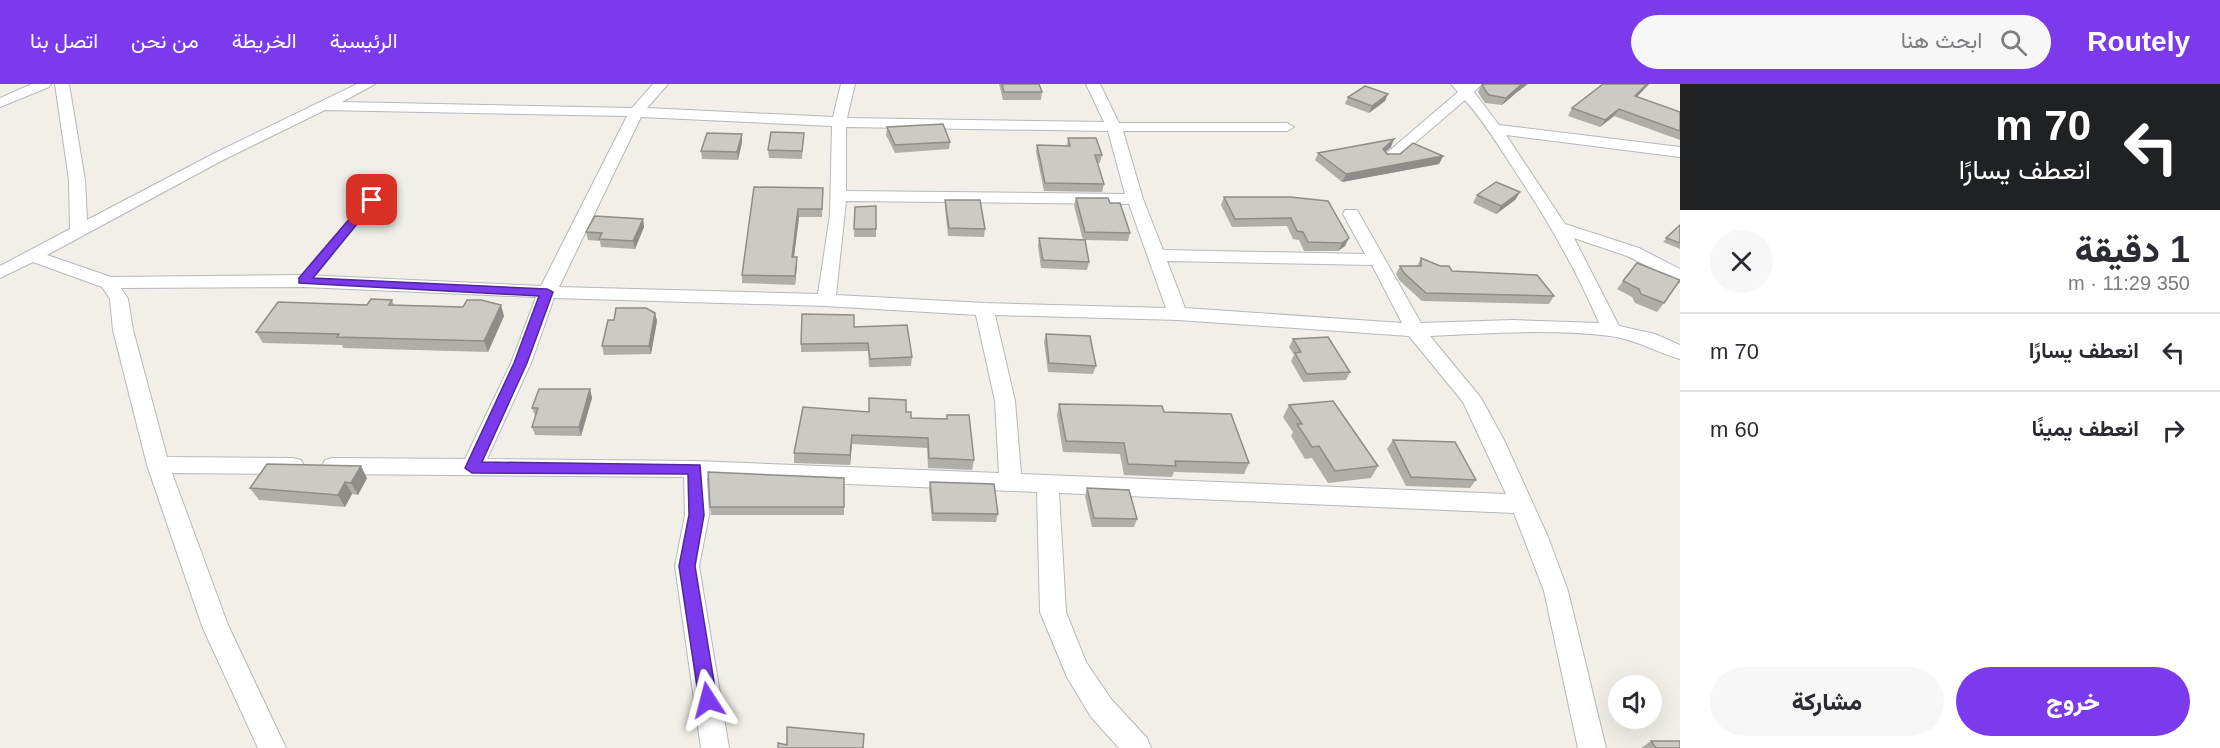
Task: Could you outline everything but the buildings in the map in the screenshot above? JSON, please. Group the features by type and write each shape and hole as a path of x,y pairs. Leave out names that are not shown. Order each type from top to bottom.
{"street":[{"path":"0,103 44,84"},
{"path":"62,84 77,180 79,230"},
{"path":"0,273 320,106 368,84"},
{"path":"472,468 521,363 547,292 636,112 661,84"},
{"path":"826,300 838,215 839,122 848,84"},
{"path":"1093,84 1114,127 1135,199 1178,314"},
{"path":"1390,157 1466,87 1562,228 1587,273 1611,330"},
{"path":"320,106 636,112 839,122 1114,127 1287,127"},
{"path":"1494,129 1680,152"},
{"path":"838,196 1135,199"},
{"path":"1351,214 1415,330 1471,398 1493,440 1536,537 1556,591 1592,748"},
{"path":"1562,228 1632,252 1680,276"},
{"path":"1156,255 1377,260"},
{"path":"32,256 109,283 180,280 304,281 547,292 826,300 984,309 1178,314 1335,322 1415,330 1513,326 1611,330 1648,339 1680,352"},
{"path":"109,283 119,299 123,330 158,465 215,626 272,748"},
{"path":"984,309 1005,401 1011,483"},
{"path":"158,465 694,469 1520,504"},
{"path":"694,469 697,515 687,566 715,748"},
{"path":"1048,484 1048,551 1053,612 1076,669 1101,708 1137,748"}],"lane":[{"path":"304,281 385,183"}],"route":[{"path":"372,200 304,281 547,292 521,363 472,468 694,469 697,515 687,566 708,700"}]}
